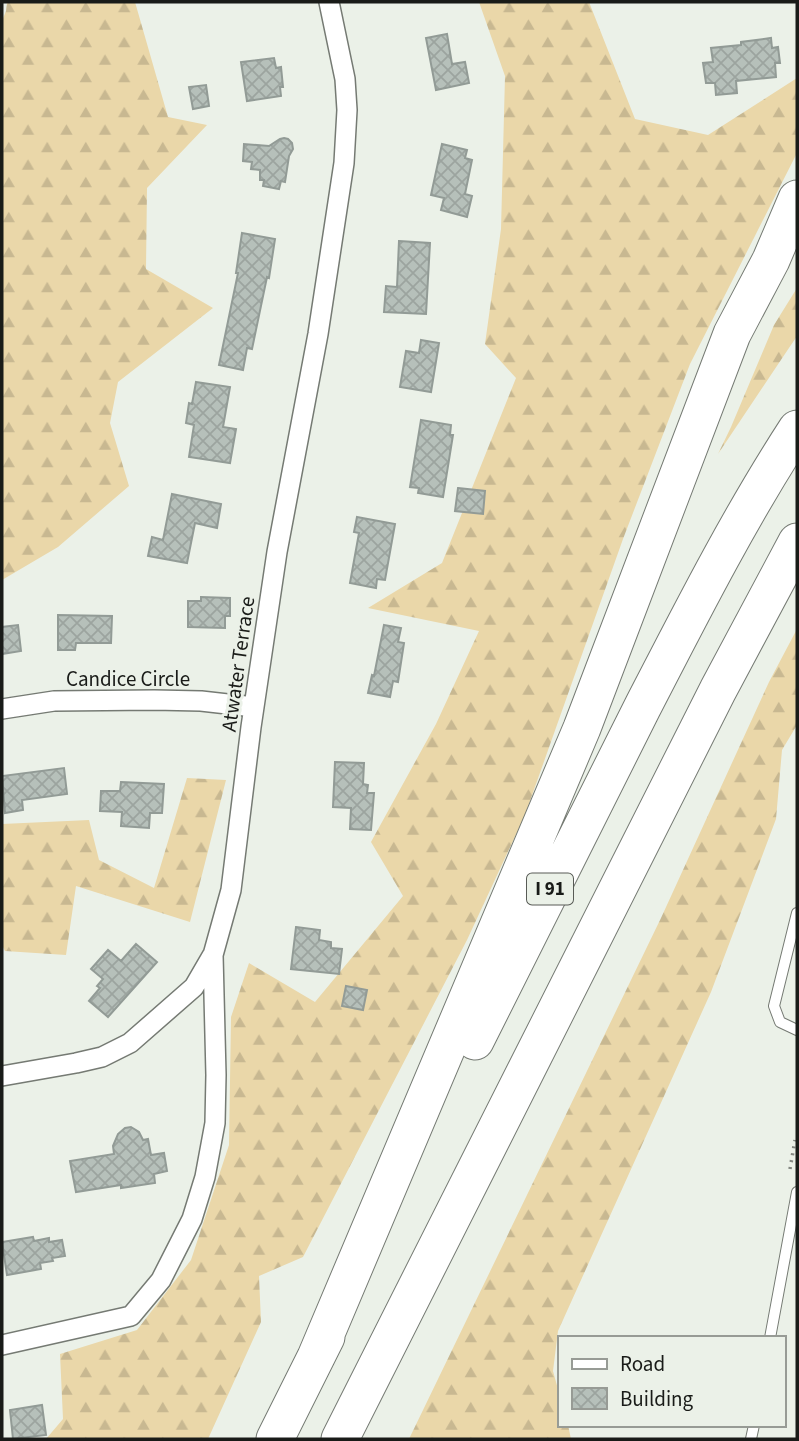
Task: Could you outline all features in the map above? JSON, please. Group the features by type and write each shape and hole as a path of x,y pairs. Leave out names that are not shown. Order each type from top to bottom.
{"highway":[{"path":"316,1357 582,728 732,334 771,260 797,199"},
{"path":"771,260 797,222"},
{"name":"I 91","path":"275,1439 598,793 736,530 797,429"},
{"path":"341,1439 724,679 797,542"}],"street":[{"name":"Atwater Terrace","path":"2,1345 131,1316 160,1280 192,1219 205,1177 215,1123 213,955 231,890 277,552 318,334 344,163 347,110 345,79 329,2"},
{"name":"Candice Circle","path":"2,709 54,701 154,700 201,701 254,708"},
{"path":"2,1076 102,1057 130,1042 194,987 213,955"}],"lane":[{"path":"797,913 774,1006 780,1022 797,1030"},
{"path":"770,1336 797,1192"}],"path":[{"path":"790,1169 795,1140"}],"green space":[{"path":"7,2 135,2 168,117 207,125 147,188 146,269 213,308 118,382 110,423 129,486 58,547 2,580 2,21"},
{"path":"479,2 589,2 635,119 708,135 797,78 797,153 690,364 623,539 525,815 467,940 303,1257 259,1276 261,1322 208,1439 46,1439 63,1419 60,1354 137,1330 191,1260 229,1145 231,1017 249,963 315,1002 403,896 371,842 436,724 479,631 368,608 442,563 516,378 485,344 501,229 505,76"},
{"path":"797,288 797,336 718,454 774,325"},
{"path":"797,629 797,725 782,750 776,819 711,992 558,1331 553,1371 558,1389 558,1427 568,1427 571,1439 409,1439 661,918 769,682"},
{"path":"187,778 226,780 190,922 76,886 66,955 5,951 2,945 2,824 89,820 99,860 154,888"}],"building":[{"path":"447,34 452,64 465,62 469,83 436,90 426,38"},
{"path":"771,38 772,48 778,47 780,63 775,63 776,77 736,81 737,93 716,95 715,83 706,83 703,63 713,62 711,48"},
{"path":"274,58 276,68 281,67 281,96 247,101 241,62"},
{"path":"206,85 209,106 193,109 189,87"},
{"path":"284,138 292,143 293,149 289,156 285,182 281,181 279,189 263,186 260,170 251,169 252,162 243,161 244,144 269,146"},
{"path":"442,144 467,150 465,158 472,160 465,194 472,196 467,217 441,210 444,198 431,195"},
{"path":"242,233 275,239 269,278 267,277 252,349 247,348 243,370 219,365 238,273"},
{"path":"399,241 430,243 426,314 384,312 386,286 397,287"},
{"path":"421,340 439,343 431,392 400,387 406,351 419,353"},
{"path":"196,382 230,387 223,427 236,429 230,463 189,457 194,425 186,423"},
{"path":"421,420 451,425 450,435 453,435 443,497 418,493 419,488 410,487"},
{"path":"458,488 485,491 483,514 455,511"},
{"path":"172,494 221,504 217,528 195,523 187,563 148,556 152,537 163,540"},
{"path":"357,517 395,524 385,580 377,579 376,588 350,583 359,533 354,532"},
{"path":"201,597 230,598 230,616 225,616 225,628 188,627 188,601 201,601"},
{"path":"58,615 112,616 111,643 76,643 75,650 58,650"},
{"path":"18,625 21,651 2,654 2,627"},
{"path":"384,625 401,628 398,642 404,643 398,682 393,681 390,697 368,693"},
{"path":"335,762 364,763 363,784 368,785 367,793 374,793 371,830 350,829 351,808 333,807"},
{"path":"64,768 67,794 22,800 23,810 5,813 2,776"},
{"path":"121,782 164,784 162,813 150,813 149,828 121,826 122,812 100,811 101,791 120,791"},
{"path":"296,927 320,930 319,940 331,942 331,948 342,949 339,974 291,969"},
{"path":"136,944 157,962 108,1017 89,1001 100,988 97,986 103,979 91,969 108,950 121,961"},
{"path":"346,986 367,990 363,1010 342,1006"},
{"path":"131,1127 139,1132 143,1140 148,1139 151,1155 164,1153 167,1171 154,1174 155,1183 76,1192 70,1161 114,1154 113,1146 118,1134"},
{"path":"33,1237 34,1241 49,1238 49,1242 62,1240 65,1256 40,1263 41,1269 7,1275 2,1242"},
{"path":"42,1405 46,1435 13,1439 10,1410"}]}
